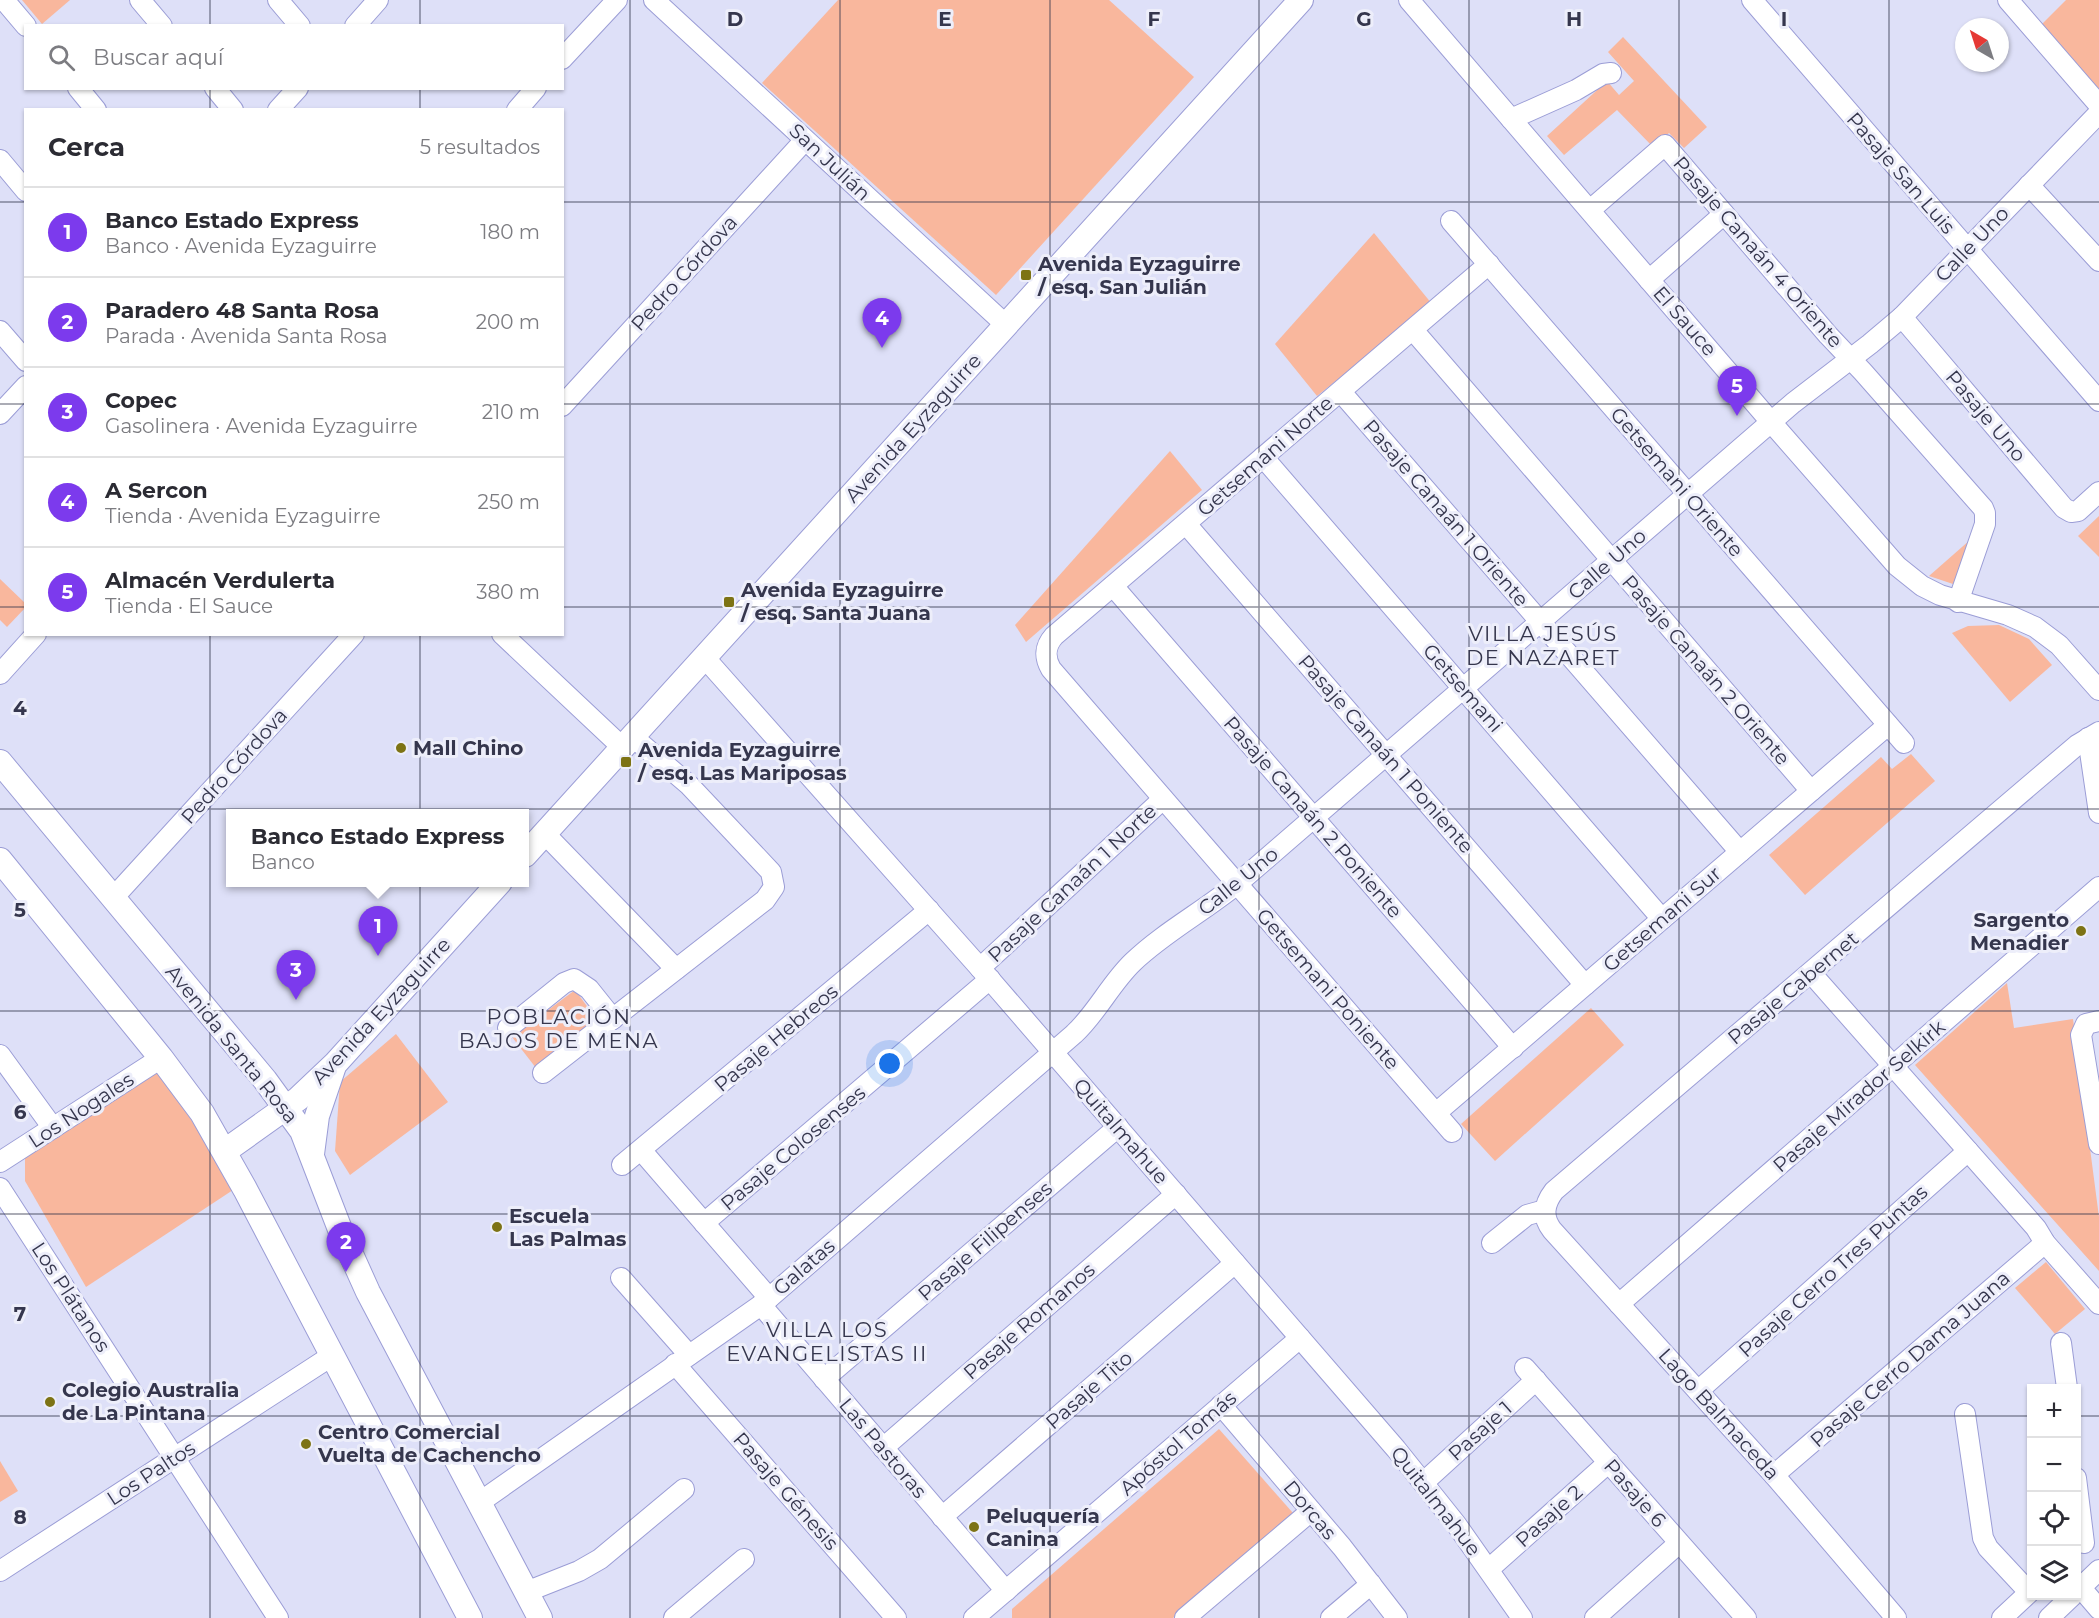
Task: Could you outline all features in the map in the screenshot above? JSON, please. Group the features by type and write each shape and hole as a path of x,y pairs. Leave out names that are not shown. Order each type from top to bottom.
{"main road":[{"name":"Avenida Eyzaguirre","path":"529,850 1301,0"},
{"name":"Avenida Santa Rosa","path":"0,762 287,1108 302,1131 341,1232 368,1292 540,1618"},
{"path":"0,861 196,1104 225,1151 470,1618"},
{"name":"Avenida Eyzaguirre","path":"225,1151 287,1108 335,1064 495,887"},
{"path":"312,1154 317,1116 335,1064"}],"street":[{"path":"4,0 24,24"},
{"path":"140,0 160,24"},
{"path":"278,0 298,24"},
{"path":"357,24 378,0"},
{"path":"564,57 617,0"},
{"name":"San Julián","path":"654,0 1006,325"},
{"name":"El Sauce","path":"1409,0 1897,566 1922,586 1940,596 2008,615 2035,627 2060,645 2099,690"},
{"name":"Pasaje San Luis","path":"1752,0 2099,400"},
{"path":"2008,0 2099,105"},
{"path":"1511,119 1576,90 1596,77 1611,73"},
{"path":"80,90 94,108"},
{"path":"217,90 231,108"},
{"path":"280,108 296,90"},
{"path":"519,108 534,90"},
{"name":"Calle Uno","path":"1053,1053 1080,1029 1118,978 1143,953 1237,884 1771,422 1902,317 2099,113"},
{"name":"Pedro Córdova","path":"564,404 806,140"},
{"name":"Pasaje Canaán 4 Oriente","path":"1590,210 1665,145 1828,335 1983,508 1984,524 1958,602"},
{"path":"0,160 24,189"},
{"path":"2029,185 2099,261"},
{"path":"1649,280 1724,214"},
{"name":"Getsemani Oriente","path":"1452,221 1904,743"},
{"name":"Getsemani Norte","path":"1046,652 1054,636 1489,264"},
{"name":"Pasaje Uno","path":"1902,317 2064,508 2071,512 2078,511 2099,492"},
{"name":"Pasaje Canaán 2 Oriente","path":"1413,330 1811,791"},
{"path":"0,331 24,360"},
{"path":"0,414 24,388"},
{"name":"Pasaje Canaán 1 Oriente","path":"1341,392 1740,852"},
{"name":"Getsemani","path":"1263,458 1662,920"},
{"name":"Pasaje Canaán 1 Poniente","path":"1186,524 1585,985"},
{"name":"Pasaje Canaán 2 Poniente","path":"1113,586 1513,1048"},
{"path":"0,674 34,636"},
{"name":"Pedro Córdova","path":"113,898 352,636"},
{"path":"504,636 628,742 689,786 771,872 774,887 765,900 543,1073"},
{"name":"Getsemani Poniente","path":"1046,652 1051,669 1452,1132"},
{"name":"Quitalmahue","path":"704,657 985,974 1424,1482 1489,1569 1522,1618"},
{"name":"Getsemani Sur","path":"1436,1113 1888,725"},
{"path":"2093,735 2099,813"},
{"name":"Pasaje Cabernet","path":"1545,1210 1546,1203 1554,1191 2093,735"},
{"name":"Pasaje Canaán 1 Norte","path":"985,974 1163,799"},
{"path":"544,833 676,969"},
{"name":"Pasaje Mirador Selkirk","path":"1619,1304 2099,887"},
{"name":"Pasaje Hebreos","path":"622,1165 929,910"},
{"path":"1811,973 2036,1228 2045,1243 2099,1304"},
{"name":"Pasaje Colosenses","path":"704,1223 985,974"},
{"path":"508,1028 564,983 574,979 589,989 613,1019"},
{"path":"2099,1021 2086,1024 2081,1035 2099,1144"},
{"name":"Galatas","path":"480,1502 765,1301 1053,1053"},
{"path":"0,1055 53,1128"},
{"name":"Los Nogales","path":"0,1162 161,1058"},
{"name":"Pasaje Filipenses","path":"824,1379 1118,1127"},
{"name":"Las Pastoras","path":"640,1150 704,1223 824,1379 1006,1591"},
{"name":"Pasaje Cerro Tres Puntas","path":"1698,1391 1968,1151"},
{"name":"Los Plátanos","path":"0,1188 278,1618"},
{"name":"Pasaje Romanos","path":"883,1448 1176,1194"},
{"path":"1492,1243 1527,1215 1545,1210"},
{"name":"Lago Balmaceda","path":"1545,1210 1545,1218 1552,1230 1774,1475 1896,1618"},
{"name":"Pasaje Cerro Dama Juana","path":"1774,1475 2045,1243"},
{"name":"Pasaje Tito","path":"942,1517 1235,1263"},
{"name":"Pasaje Génesis","path":"621,1278 682,1360 896,1618"},
{"name":"Apóstol Tomás","path":"985,1615 1006,1591 1300,1338"},
{"path":"2061,1342 2066,1384"},
{"name":"Los Paltos","path":"0,1571 333,1355"},
{"name":"Pasaje 1","path":"1424,1482 1531,1374"},
{"name":"Pasaje 6","path":"1531,1374 1746,1618"},
{"name":"Dorcas","path":"1221,1405 1371,1584 1396,1618"},
{"path":"1965,1414 1983,1538 1988,1548 2027,1588"},
{"name":"Pasaje 2","path":"1489,1569 1609,1462"},
{"path":"526,1592 579,1571 600,1559 684,1489"},
{"path":"1185,1618 1311,1511"},
{"path":"2081,1545 2099,1528"},
{"path":"1595,1618 1679,1543"},
{"path":"674,1618 744,1559"},
{"path":"2081,1587 2099,1570"},
{"path":"1331,1618 1371,1584"},
{"path":"2002,1618 2027,1594"},
{"path":"2081,1596 2099,1609"},
{"path":"2049,1618 2068,1600"}],"shaded area":[{"path":"22,0 70,0 42,24"},
{"path":"838,0 1109,0 1194,77 996,295 762,83"},
{"path":"2066,0 2099,0 2099,91 2042,24"},
{"path":"1623,37 1707,127 1684,148 1669,133 1653,147 1617,110 1564,155 1547,136 1607,81 1619,95 1634,81 1608,52"},
{"path":"1374,233 1432,304 1317,396 1275,344"},
{"path":"1170,451 1202,490 1026,642 1015,625"},
{"path":"2099,516 2099,557 2078,536"},
{"path":"1970,540 1956,585 1929,576"},
{"path":"0,579 24,602 24,609 7,627 0,620"},
{"path":"1999,625 2029,639 2052,665 2010,702 1952,633 1968,626"},
{"path":"1911,754 1935,781 1805,895 1769,855 1881,757 1892,769"},
{"path":"2007,983 2014,1028 2073,1019 2099,1217 2099,1271 1915,1065"},
{"path":"575,990 598,1021 536,1068 512,1037"},
{"path":"1591,1008 1624,1045 1495,1161 1461,1124"},
{"path":"396,1034 448,1102 350,1175 335,1151 340,1082"},
{"path":"147,1070 159,1071 236,1188 86,1287 25,1181 25,1158"},
{"path":"2046,1262 2085,1309 2055,1334 2015,1288"},
{"path":"1219,1429 1293,1513 1173,1618 1012,1618 1012,1609"},
{"path":"0,1461 18,1491 0,1502"}],"place":[{"name":"Avenida Eyzaguirre / esq. San Julián","path":"1026,275"},
{"name":"A Sercon","path":"882,348"},
{"name":"Almacén Verdulerta","path":"1737,416"},
{"name":"Avenida Eyzaguirre / esq. Santa Juana","path":"729,602"},
{"name":"Mall Chino","path":"401,748"},
{"name":"Avenida Eyzaguirre / esq. Las Mariposas","path":"626,762"},
{"name":"Sargento Menadier","path":"2081,931"},
{"name":"Banco Estado Express","path":"378,956"},
{"name":"Copec","path":"296,1000"},
{"name":"Escuela Las Palmas","path":"497,1227"},
{"name":"Paradero 48 Santa Rosa","path":"346,1272"},
{"name":"Colegio Australia de La Pintana","path":"50,1402"},
{"name":"Centro Comercial Vuelta de Cachencho","path":"306,1444"},
{"name":"Peluquería Canina","path":"974,1527"}],"district":[{"name":"VILLA JESÚS DE NAZARET","path":"1543,645"},
{"name":"POBLACIÓN BAJOS DE MENA","path":"559,1028"},
{"name":"VILLA LOS EVANGELISTAS II","path":"827,1341"}]}
